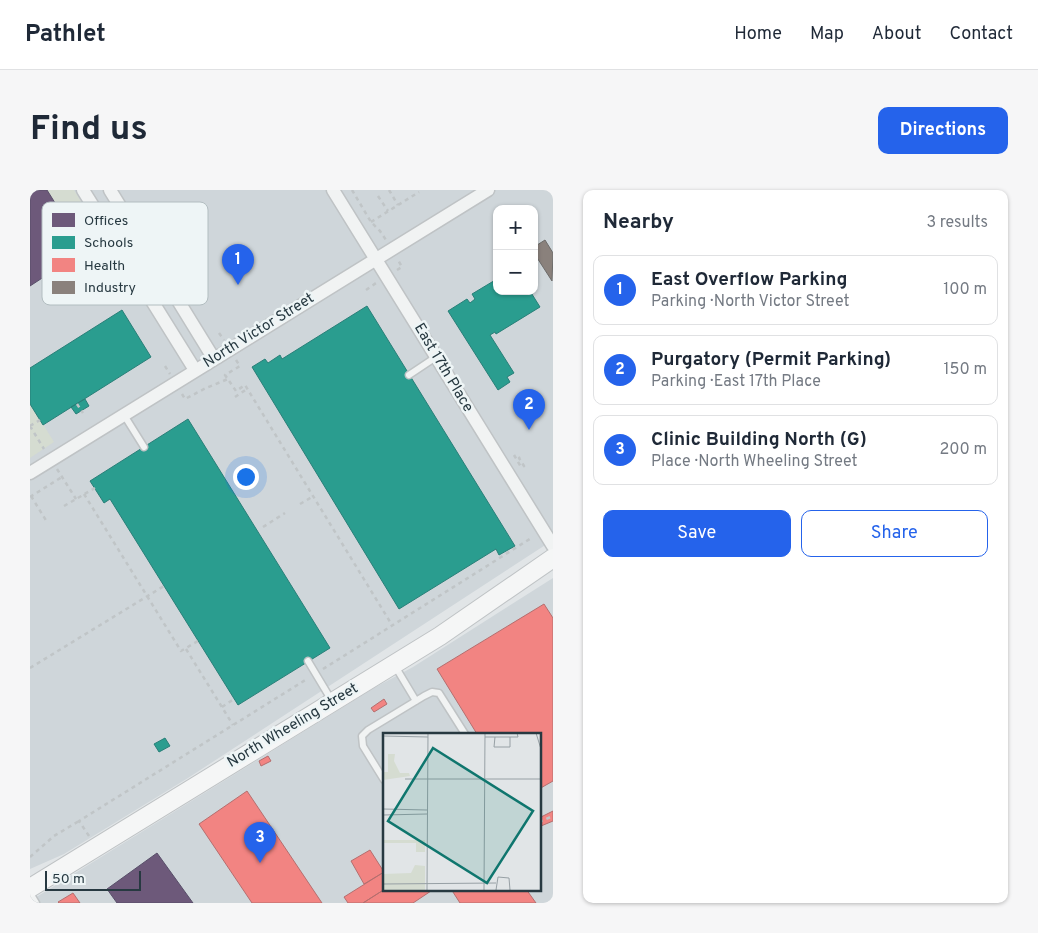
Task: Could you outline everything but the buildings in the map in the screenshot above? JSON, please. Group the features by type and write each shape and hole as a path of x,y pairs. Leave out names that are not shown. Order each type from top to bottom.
{"street":[{"path":"83,190 90,202"},
{"path":"110,190 117,202"},
{"name":"East 17th Place","path":"333,190 553,546"},
{"name":"North Victor Street","path":"30,473 488,190"},
{"path":"155,305 195,370"},
{"path":"181,305 214,359"},
{"name":"North Wheeling Street","path":"30,888 448,631 553,558"}],"lane":[{"path":"409,374 436,357"},
{"path":"124,415 144,447"},
{"path":"308,661 333,702"},
{"path":"394,665 416,701"},
{"path":"383,778 363,746 362,736 365,732 432,692 439,693 464,733"},
{"path":"30,893 36,903"}],"path":[{"path":"352,190 371,222 419,192"},
{"path":"389,190 398,205"},
{"path":"378,196 388,212"},
{"path":"240,366 225,375 236,391 245,385 392,625"},
{"path":"185,399 228,379"},
{"path":"235,397 247,389"},
{"path":"77,404 82,413"},
{"path":"40,420 30,426 40,443"},
{"path":"514,455 521,468 524,466 519,458 524,456"},
{"path":"47,522 30,496 62,477 76,500"},
{"path":"64,506 94,488"},
{"path":"84,494 182,651 198,641"},
{"path":"300,504 312,496"},
{"path":"264,527 286,513"},
{"path":"30,857 54,836 79,820 533,537"},
{"path":"30,668 164,586"},
{"path":"186,648 233,725"},
{"path":"222,707 234,699"},
{"path":"540,822 553,816"},
{"path":"79,820 96,848"}],"shaded area":[{"path":"30,190 553,190 553,540 188,778 64,854 30,869"},
{"path":"47,190 74,190 81,202 54,202"},
{"path":"30,403 54,442 30,458"},
{"path":"553,578 553,903 30,903 30,901 374,688 413,667"}],"place":[{"name":"East Overflow Parking","path":"238,285"},
{"name":"Purgatory (Permit Parking)","path":"529,430"},
{"name":"Clinic Building North (G)","path":"260,863"}]}
